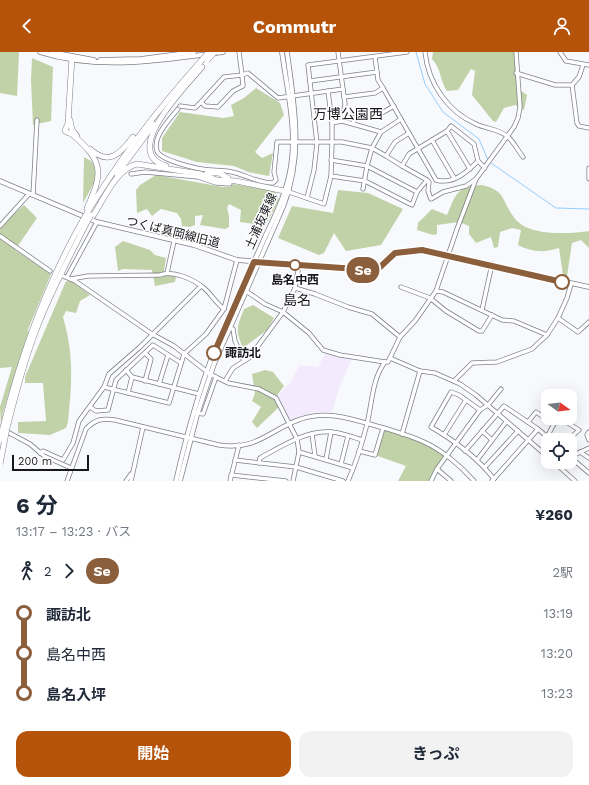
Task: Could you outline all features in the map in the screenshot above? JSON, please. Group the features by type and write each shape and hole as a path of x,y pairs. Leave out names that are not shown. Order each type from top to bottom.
{"highway":[{"path":"209,52 157,124 150,137 150,152 154,160 164,165 201,173 219,173 236,180 287,192"},
{"path":"72,58 70,124 73,132 93,152 104,157 113,156 122,150 146,121 201,64 215,52"},
{"path":"89,214 136,147 201,64"},
{"path":"70,101 68,122 65,131 73,135 90,152 97,163 99,171 97,187 89,214"},
{"path":"0,464 3,428 38,325 85,221 127,151 161,107"},
{"path":"89,214 121,173 131,165 144,164 201,174 217,180 236,180"},
{"path":"0,440 17,373 35,321 48,288 74,235 85,221"}],"main road":[{"path":"40,52 113,63 194,52"},
{"path":"51,52 72,58"},
{"path":"170,55 223,52"},
{"name":"土浦坂東線","path":"282,52 290,96"},
{"name":"土浦坂東線","path":"180,481 188,438 225,326 256,263 287,192 295,142 287,52"},
{"name":"つくば真岡線旧道","path":"0,181 97,222 194,245 237,260 256,263 372,270 378,269 392,255 401,252 422,250 492,264 571,284 589,287"},
{"name":"土浦坂東線","path":"176,481 199,394 246,290 256,263"}],"street":[{"path":"201,102 205,106 218,107 233,91 243,86 239,52"},
{"path":"338,52 345,104 342,121"},
{"path":"307,198 314,170 316,143 308,65 407,52"},
{"path":"425,52 434,82 443,99 450,106 476,124 508,136 522,157"},
{"path":"343,89 278,98 248,73 224,77 195,108 179,107 160,134 157,143 158,154 172,161 199,169 212,171 218,169 235,173 246,178 273,183 276,180 274,172 277,142 342,142 372,148 427,180 429,182 428,191 431,199 443,192 466,186 476,180 486,168 518,119 520,108 516,73 516,52"},
{"path":"560,52 566,61 589,65"},
{"path":"375,57 377,72 383,88 436,180 441,182 462,176 478,161"},
{"path":"584,65 579,77 572,86 577,123 579,126 589,128"},
{"path":"310,81 377,72"},
{"path":"516,73 555,85 572,86"},
{"path":"344,97 375,93 383,88"},
{"path":"287,192 324,204 331,176 332,123 328,91"},
{"path":"353,124 355,117 380,114 394,106"},
{"path":"363,190 372,148 381,132 401,119"},
{"path":"0,226 31,194 37,120"},
{"path":"332,123 342,121 381,132"},
{"path":"402,166 409,154 447,132 451,126 471,140 474,144 478,161 486,168"},
{"path":"447,132 470,169"},
{"path":"386,156 395,142 409,133"},
{"path":"432,140 454,178"},
{"path":"331,160 367,166 417,192"},
{"path":"171,165 172,161"},
{"path":"589,168 589,179"},
{"path":"132,174 145,172 170,173 198,177 216,184 230,184"},
{"path":"331,176 364,181 412,204 417,192 427,180"},
{"path":"348,481 367,423 373,390 385,362 388,362 400,337 415,321 436,291 476,180"},
{"path":"67,277 97,222"},
{"path":"0,236 50,271"},
{"path":"167,273 174,241"},
{"path":"104,387 169,403 184,354 206,334 224,309 237,260"},
{"path":"482,310 492,264"},
{"path":"225,382 233,368 249,358 283,312 295,288 299,265"},
{"path":"67,277 160,275 167,273 183,276 201,286 224,309"},
{"path":"67,277 152,334 164,340 209,373 225,382 259,389 272,395 279,401 297,439 299,452 293,481"},
{"path":"454,381 472,363 497,362 532,348 547,335 558,318 567,298 571,284"},
{"path":"40,453 43,451 63,460 73,443 79,421 104,387 109,374 201,286"},
{"path":"401,287 430,298 446,311 479,331 482,331 492,315"},
{"path":"295,288 372,314 400,337"},
{"path":"246,290 265,304 283,312 309,333 323,350 340,355 385,362"},
{"path":"436,291 443,292 502,320 514,321 547,335"},
{"path":"558,318 578,332 589,322"},
{"path":"229,327 234,329 235,341 244,361"},
{"path":"90,407 96,411 108,410 116,380 153,345 181,363"},
{"path":"144,354 151,359 145,380"},
{"path":"160,384 168,355"},
{"path":"390,358 420,371 435,373 468,388 541,451"},
{"path":"126,370 132,377 199,394"},
{"path":"402,434 420,371"},
{"path":"128,393 132,377"},
{"path":"197,413 203,414 216,377"},
{"path":"430,481 480,410 488,405 501,389"},
{"path":"480,410 451,392 431,427 456,443 477,460 485,467 493,480 538,429"},
{"path":"444,435 466,400"},
{"path":"465,451 504,406 542,433"},
{"path":"528,422 536,412 541,415"},
{"path":"67,481 84,432 95,421 108,419 223,445 239,445 260,440 300,419 324,415 339,416 367,423 425,442 447,456 474,481"},
{"path":"477,460 506,422"},
{"path":"571,425 579,430 576,433"},
{"path":"131,481 143,427"},
{"path":"3,428 30,444 48,459 71,468"},
{"path":"359,450 375,455 383,428"},
{"path":"482,431 492,440"},
{"path":"485,467 518,431"},
{"path":"259,462 260,458 297,439 312,434 332,432 362,440"},
{"path":"326,459 332,432"},
{"path":"589,432 587,435 589,440"},
{"path":"312,434 315,456"},
{"path":"340,464 348,436"},
{"path":"230,481 239,445"},
{"path":"577,454 589,448"},
{"path":"299,452 353,468"},
{"path":"580,452 589,458"},
{"path":"235,460 296,467 342,481"},
{"path":"577,463 589,473"},
{"path":"437,469 450,481"},
{"path":"562,469 575,481"},
{"path":"126,481 132,474"},
{"path":"231,475 246,479 286,481"}],"shaded area":[{"path":"326,352 352,359 339,388 332,412 315,412 289,420 278,397 286,386 289,385 300,365 318,367"}],"green space":[{"path":"0,52 19,52 17,96 0,93"},
{"path":"433,52 514,52 517,88 527,95 524,110 515,105 504,108 496,122 493,121 472,95 475,71 471,69 458,90 447,91 432,59"},
{"path":"32,58 53,67 51,121 33,125 31,80"},
{"path":"256,88 280,103 284,115 255,152 262,158 273,153 269,176 248,172 234,166 197,162 162,151 162,138 180,112 223,118 234,116 231,105 244,98"},
{"path":"84,157 91,161 96,168 95,181 83,203"},
{"path":"156,175 223,187 231,187 233,184 275,191 279,200 268,221 261,221 254,224 240,222 241,210 229,204 227,208 229,227 225,229 200,225 203,215 195,216 195,225 190,227 182,226 181,219 177,213 161,209 152,216 147,209 137,213 136,190 140,185"},
{"path":"482,185 490,187 499,193 513,216 519,223 527,228 537,231 559,233 589,231 589,248 581,240 572,243 567,276 563,275 559,248 543,251 533,250 518,245 521,230 512,228 500,232 498,247 494,248 491,237 476,243 469,234 469,226 459,222 437,225 437,234 433,235 417,230 418,223 432,209 447,215 458,192 467,187"},
{"path":"338,190 368,193 403,209 381,245 346,251 334,233 324,253 319,255 278,238 292,206 333,213"},
{"path":"24,205 37,218 15,250 51,274 27,332 29,330 3,412 1,425 0,407 12,367 0,368 0,226"},
{"path":"123,241 150,250 155,255 166,258 164,271 168,275 176,277 175,282 155,286 152,270 123,269 118,271 115,247"},
{"path":"66,281 73,282 90,295 80,301 76,313 66,311 63,317 69,344 71,369 68,422 66,428 50,435 18,433 18,422 46,421 43,383 25,383 25,377"},
{"path":"253,305 274,318 267,330 243,348 239,337 238,325 244,309"},
{"path":"265,370 273,372 284,386 278,394 276,402 279,407 257,428 252,422 261,407 252,401 255,393 252,374"},
{"path":"383,428 425,442 447,456 431,481 398,481 406,466 375,455"}],"waterway":[{"path":"416,52 425,84 443,112 479,139 488,160"},
{"path":"491,163 556,208 589,209"}],"bus line":[{"name":"Se","path":"214,353 254,262 372,270 378,269 395,253 410,250 422,250 492,264 562,282"}],"place":[{"name":"島名中西","path":"295,265"},
{"name":"諏訪北","path":"214,353"}],"district":[{"name":"万博公園西","path":"348,114"},
{"name":"島名","path":"297,300"}]}
